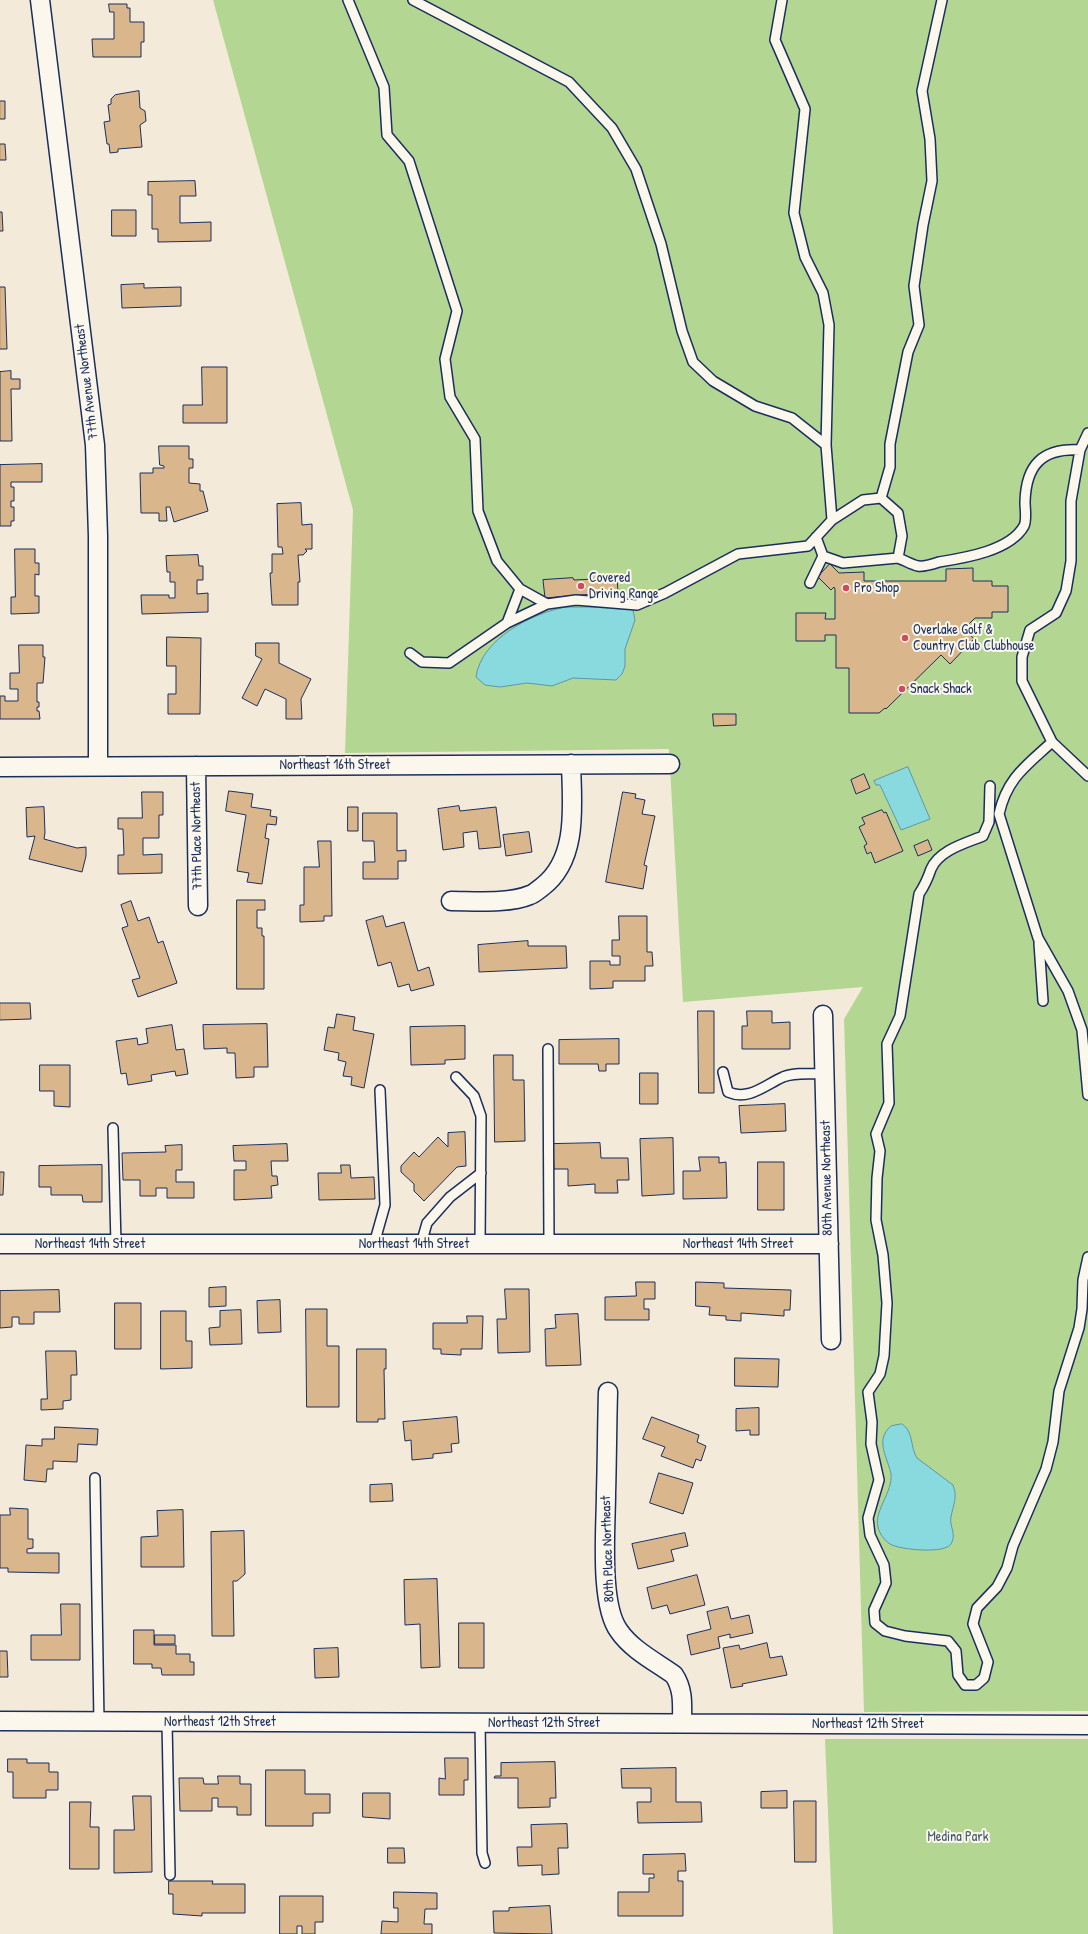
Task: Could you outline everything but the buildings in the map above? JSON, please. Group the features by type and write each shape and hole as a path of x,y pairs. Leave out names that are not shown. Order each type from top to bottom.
{"street":[{"name":"77th Avenue Northeast","path":"40,0 96,453 98,536 98,766"},
{"path":"451,901 511,900 531,895 548,882 560,867 569,846 571,827 571,764"},
{"name":"Northeast 16th Street","path":"0,767 670,764"},
{"name":"77th Place Northeast","path":"196,766 198,906"},
{"name":"80th Avenue Northeast","path":"823,1015 831,1340"},
{"name":"Northeast 14th Street","path":"0,1244 829,1244"},
{"name":"80th Place Northeast","path":"608,1392 606,1537 607,1593 612,1618 619,1632 638,1649 674,1675 678,1681 682,1691 682,1723"},
{"name":"Northeast 12th Street","path":"0,1721 1088,1725"}],"lane":[{"path":"348,0 384,87 387,135 409,161 457,311 445,359 450,397 475,439 478,512 497,561 520,589 547,604"},
{"path":"413,0 569,82 596,110 612,128 636,169 661,244 682,331 694,362 713,381 755,406 792,418 826,445"},
{"path":"782,0 775,40 805,109 794,213 805,257 823,292 829,325 826,445 832,520"},
{"path":"881,498 890,467 890,444 908,352 919,325 914,286 923,225 932,181 930,138 922,91 942,0"},
{"path":"1088,432 1080,450 1070,501 1071,561 1066,591 1056,613 1030,630 1022,656 1022,681 1052,742 1088,776"},
{"path":"823,556 843,563 898,558 919,566 970,556 1003,544 1016,537 1025,525 1026,487 1031,470 1044,456 1062,449 1080,450"},
{"path":"410,653 422,662 448,663 507,623 547,604 576,600 637,605 665,594 738,554 808,546 832,520 863,500 881,498 898,513 902,536 898,558"},
{"path":"810,583 823,556 816,537"},
{"path":"507,623 520,589"},
{"path":"1052,742 1012,779 1002,800 999,814 1038,938 1068,990 1082,1030 1088,1095"},
{"path":"1002,800 990,786 989,822 983,836 942,855 932,868 930,877 919,894 900,1016 887,1044 889,1103 876,1134 880,1151 877,1178 876,1220 883,1255 887,1303 884,1356 880,1374 868,1392 872,1422 871,1444 879,1480 868,1518 869,1530 884,1565 886,1583 874,1610 875,1623 885,1631 906,1636 948,1641 956,1651 958,1675 965,1685 976,1685 984,1678 988,1662 973,1624 977,1608 997,1586 1007,1568 1013,1546 1046,1469 1053,1442 1059,1391 1079,1328 1082,1309 1083,1280 1088,1257"},
{"path":"1038,938 1043,1001"},
{"path":"548,1049 550,1244"},
{"path":"723,1072 728,1092 733,1095 744,1095 754,1092 784,1077 824,1074"},
{"path":"456,1077 474,1096 481,1116 482,1173 480,1244"},
{"path":"374,1244 385,1204 380,1090"},
{"path":"113,1128 116,1244"},
{"path":"421,1244 427,1223 450,1197 482,1173"},
{"path":"95,1478 99,1722"},
{"path":"167,1722 170,1875"},
{"path":"480,1722 482,1853 484,1863"}],"green space":[{"path":"213,0 1088,0 1088,1711 864,1712 844,1019 863,987 683,1002 669,749 345,753 353,510"},
{"name":"Medina Park","path":"825,1739 1088,1739 1088,1934 833,1934"}],"water":[{"path":"566,607 623,607 633,610 635,620 625,649 625,666 622,674 616,680 573,678 552,686 527,683 500,687 485,685 476,677 480,663 487,651 510,630 538,615"},
{"path":"908,767 930,819 901,830 880,785 876,785 874,781"},
{"path":"902,1424 906,1427 910,1435 913,1449 917,1458 953,1485 955,1501 951,1520 953,1540 947,1547 922,1550 895,1546 886,1541 878,1527 877,1521 891,1481 891,1474 884,1449 883,1437 891,1426"}],"place":[{"name":"Covered Driving Range","path":"581,586"},
{"name":"Pro Shop","path":"846,588"},
{"name":"Overlake Golf & Country Club Clubhouse","path":"905,638"},
{"name":"Snack Shack","path":"902,689"}]}
